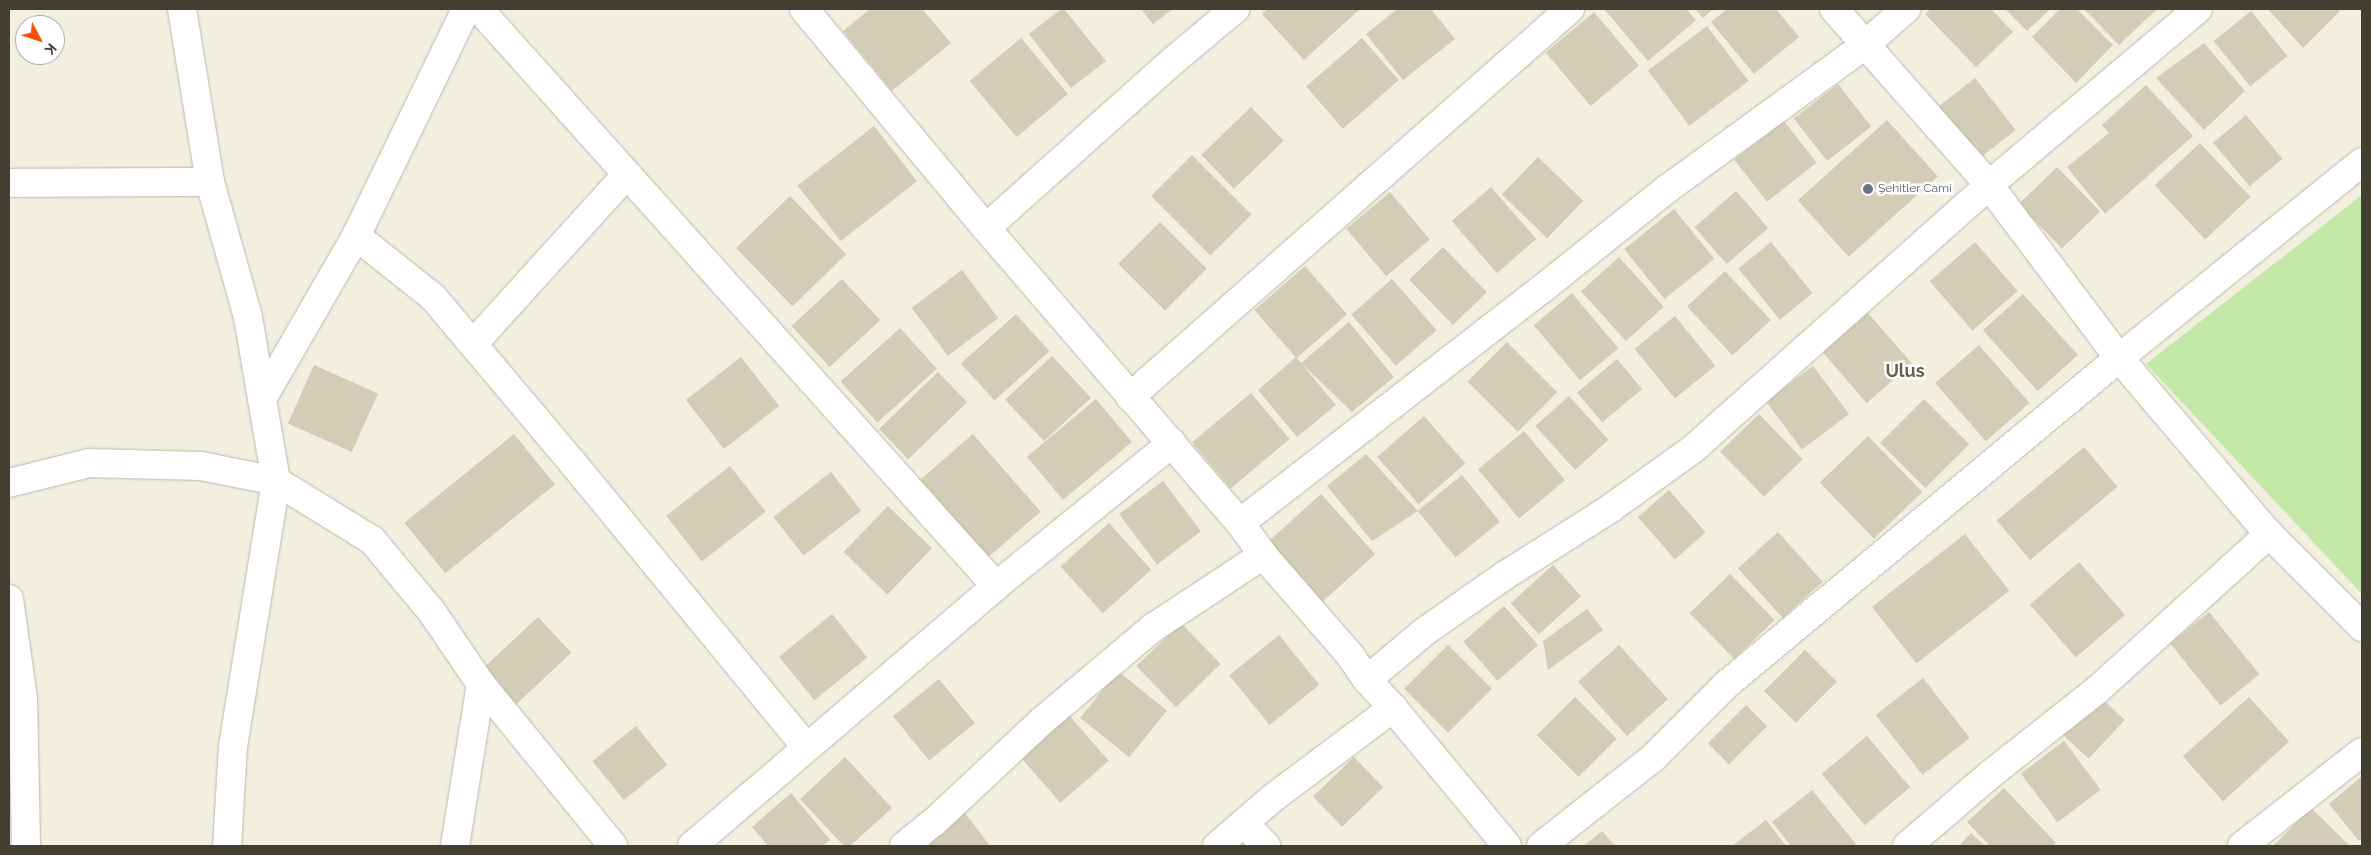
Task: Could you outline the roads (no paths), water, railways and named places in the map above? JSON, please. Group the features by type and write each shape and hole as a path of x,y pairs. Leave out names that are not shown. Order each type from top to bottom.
{"street":[{"path":"182,9 210,182 248,317 276,481 233,746 228,846"},
{"path":"262,399 356,236 466,9"},
{"path":"479,9 996,586"},
{"path":"986,228 1167,66 1235,9"},
{"path":"1130,397 1570,9"},
{"path":"1834,9 1989,185 2119,358 2270,534 2362,627"},
{"path":"1240,523 1542,289 1666,189 1865,45 1906,9"},
{"path":"1366,680 1424,632 1504,576 1610,508 1693,448 1989,185 2198,9"},
{"path":"810,11 986,228 1130,397 1172,442 1240,523 1264,555 1350,655 1366,680 1393,708 1507,846"},
{"path":"1540,846 1652,758 1727,684 2119,358 2362,162"},
{"path":"473,344 628,174"},
{"path":"9,183 210,182"},
{"path":"356,236 433,298 807,748"},
{"path":"692,846 996,586 1172,442"},
{"path":"9,483 89,463 202,466 276,481 372,540 432,612 481,684 613,846"},
{"path":"1907,846 1992,773 2096,690 2270,534"},
{"path":"904,846 934,822 1043,720 1154,627 1264,555"},
{"path":"9,599 23,699 26,846"},
{"path":"454,846 481,684"},
{"path":"1216,846 1274,797 1393,708"},
{"path":"2242,846 2362,752"},
{"path":"1244,823 1266,846"}],"place":[{"name":"Şehitler Cami","path":"1868,189"}],"district":[{"name":"Ulus","path":"1905,371"}]}
